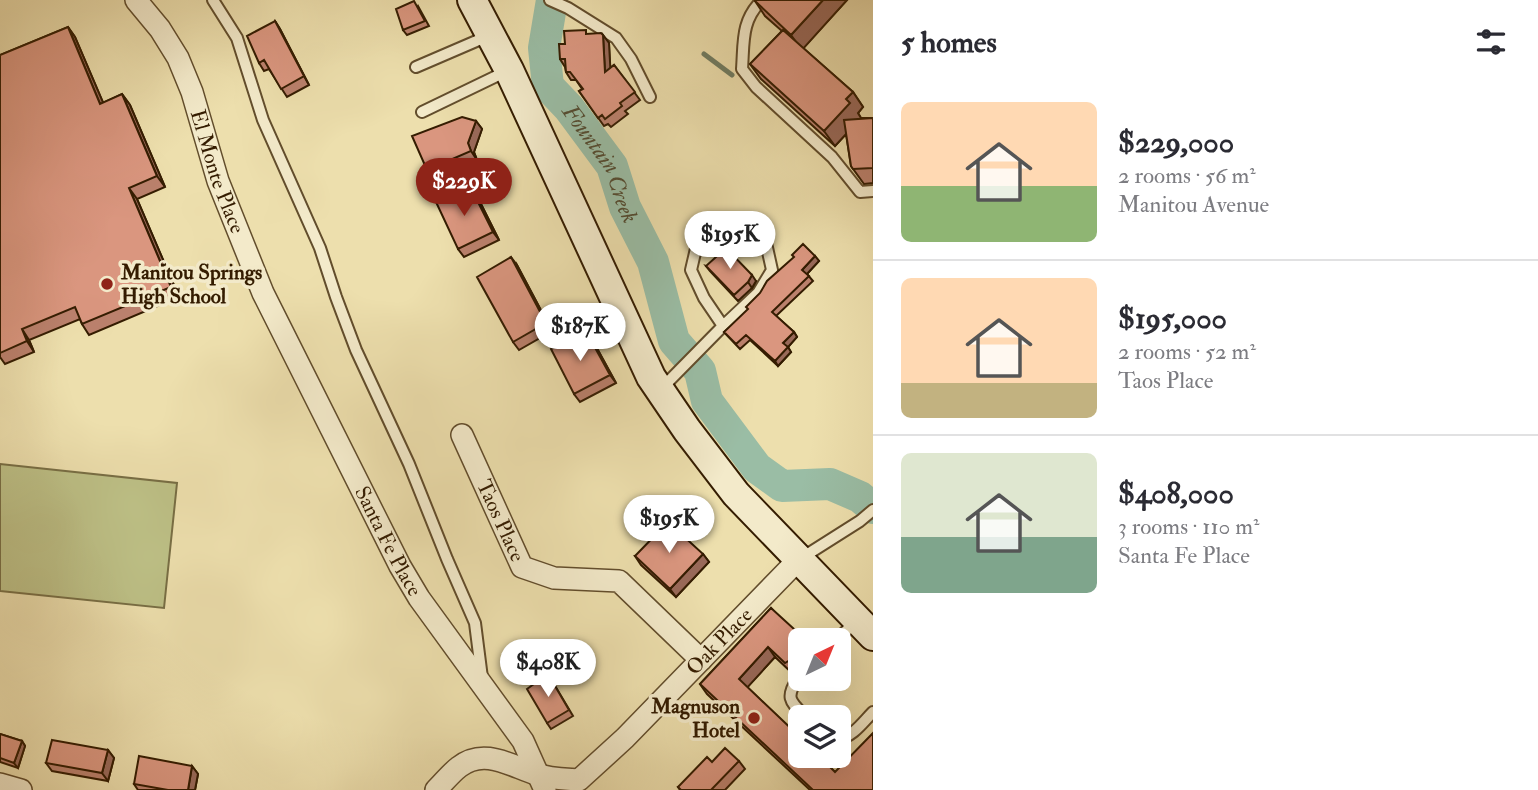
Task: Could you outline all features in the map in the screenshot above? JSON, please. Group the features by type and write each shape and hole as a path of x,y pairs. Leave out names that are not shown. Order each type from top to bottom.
{"main road":[{"path":"472,0 509,70 643,362 660,390 712,465 736,494 865,627"}],"street":[{"name":"El Monte Place","path":"136,0 160,29 178,58 218,181 263,293 310,388"},
{"name":"Santa Fe Place","path":"310,388 400,566 419,598 523,741 542,783"},
{"name":"Taos Place","path":"462,435 523,567 554,578 619,581 701,660"},
{"name":"Oak Place","path":"542,783 579,780 625,738 798,560"},
{"path":"436,790 460,766 479,758 504,761 542,783"},
{"path":"0,784 21,790"}],"lane":[{"name":"Santa Fe Place","path":"213,0 237,38 263,120 320,248 335,297 356,350 409,464 475,623 482,686"},
{"path":"550,0 616,38 631,59 650,97"},
{"path":"762,0 744,27 742,69 756,87 832,158 860,192 873,191"},
{"path":"416,67 491,35"},
{"path":"422,112 509,70"},
{"path":"660,390 758,293 772,270 766,243 750,229 723,227 698,240 691,270 704,298 723,326"},
{"path":"798,560 873,510"},
{"path":"851,734 873,712"}],"green space":[{"path":"0,464 177,483 164,608 0,591"}],"building":[{"path":"756,0 823,0 791,35"},
{"path":"414,1 425,21 403,30 396,9"},
{"path":"275,21 304,76 281,89 264,60 259,63 247,36"},
{"name":"Manitou Springs High School","path":"68,27 100,104 122,94 157,176 129,188 171,287 82,324 75,307 22,329 27,341 0,353 0,55"},
{"path":"586,30 586,34 603,35 605,72 614,65 635,92 605,119 602,115 598,118 579,91 583,89 570,72 566,72 565,59 560,59 559,44 565,44 564,31"},
{"path":"783,30 853,92 846,99 850,103 824,131 750,64"},
{"path":"462,117 476,121 468,143 471,151 427,170 412,136"},
{"path":"873,118 873,168 853,169 844,120"},
{"path":"471,188 493,232 458,249 436,202"},
{"path":"803,244 815,256 802,270 809,276 772,312 794,332 783,343 788,347 775,361 746,335 736,344 724,332 748,309 746,307 767,281 794,257 792,255"},
{"path":"726,248 752,275 734,295 706,266"},
{"path":"511,257 546,323 513,342 477,277"},
{"path":"587,333 610,375 574,394 551,349"},
{"path":"668,522 703,554 670,589 635,556"},
{"name":"Magnuson Hotel","path":"771,608 793,628 788,628 788,661 785,663 768,647 739,679 788,726 788,767 700,684"},
{"path":"548,674 569,710 547,723 527,689"},
{"name":"Magnuson Hotel","path":"873,733 873,790 813,790 790,768 831,768 835,772 839,768 851,768 851,756"},
{"path":"0,734 22,741 14,763 0,758"},
{"path":"52,740 108,750 102,773 46,763"},
{"path":"725,748 739,761 711,790 681,790 678,787 707,757 712,762"},
{"path":"139,756 192,766 188,790 168,790 134,784"}],"waterway":[{"name":"Fountain Creek","path":"552,0 544,48 548,86 569,108 612,166 625,207 653,262 674,341 700,371 707,401 757,468 782,486 830,484 860,497 873,508"},
{"path":"704,54 732,75"}],"place":[{"name":"Manitou Springs High School","path":"107,284"},
{"name":"Magnuson Hotel","path":"754,718"}]}
